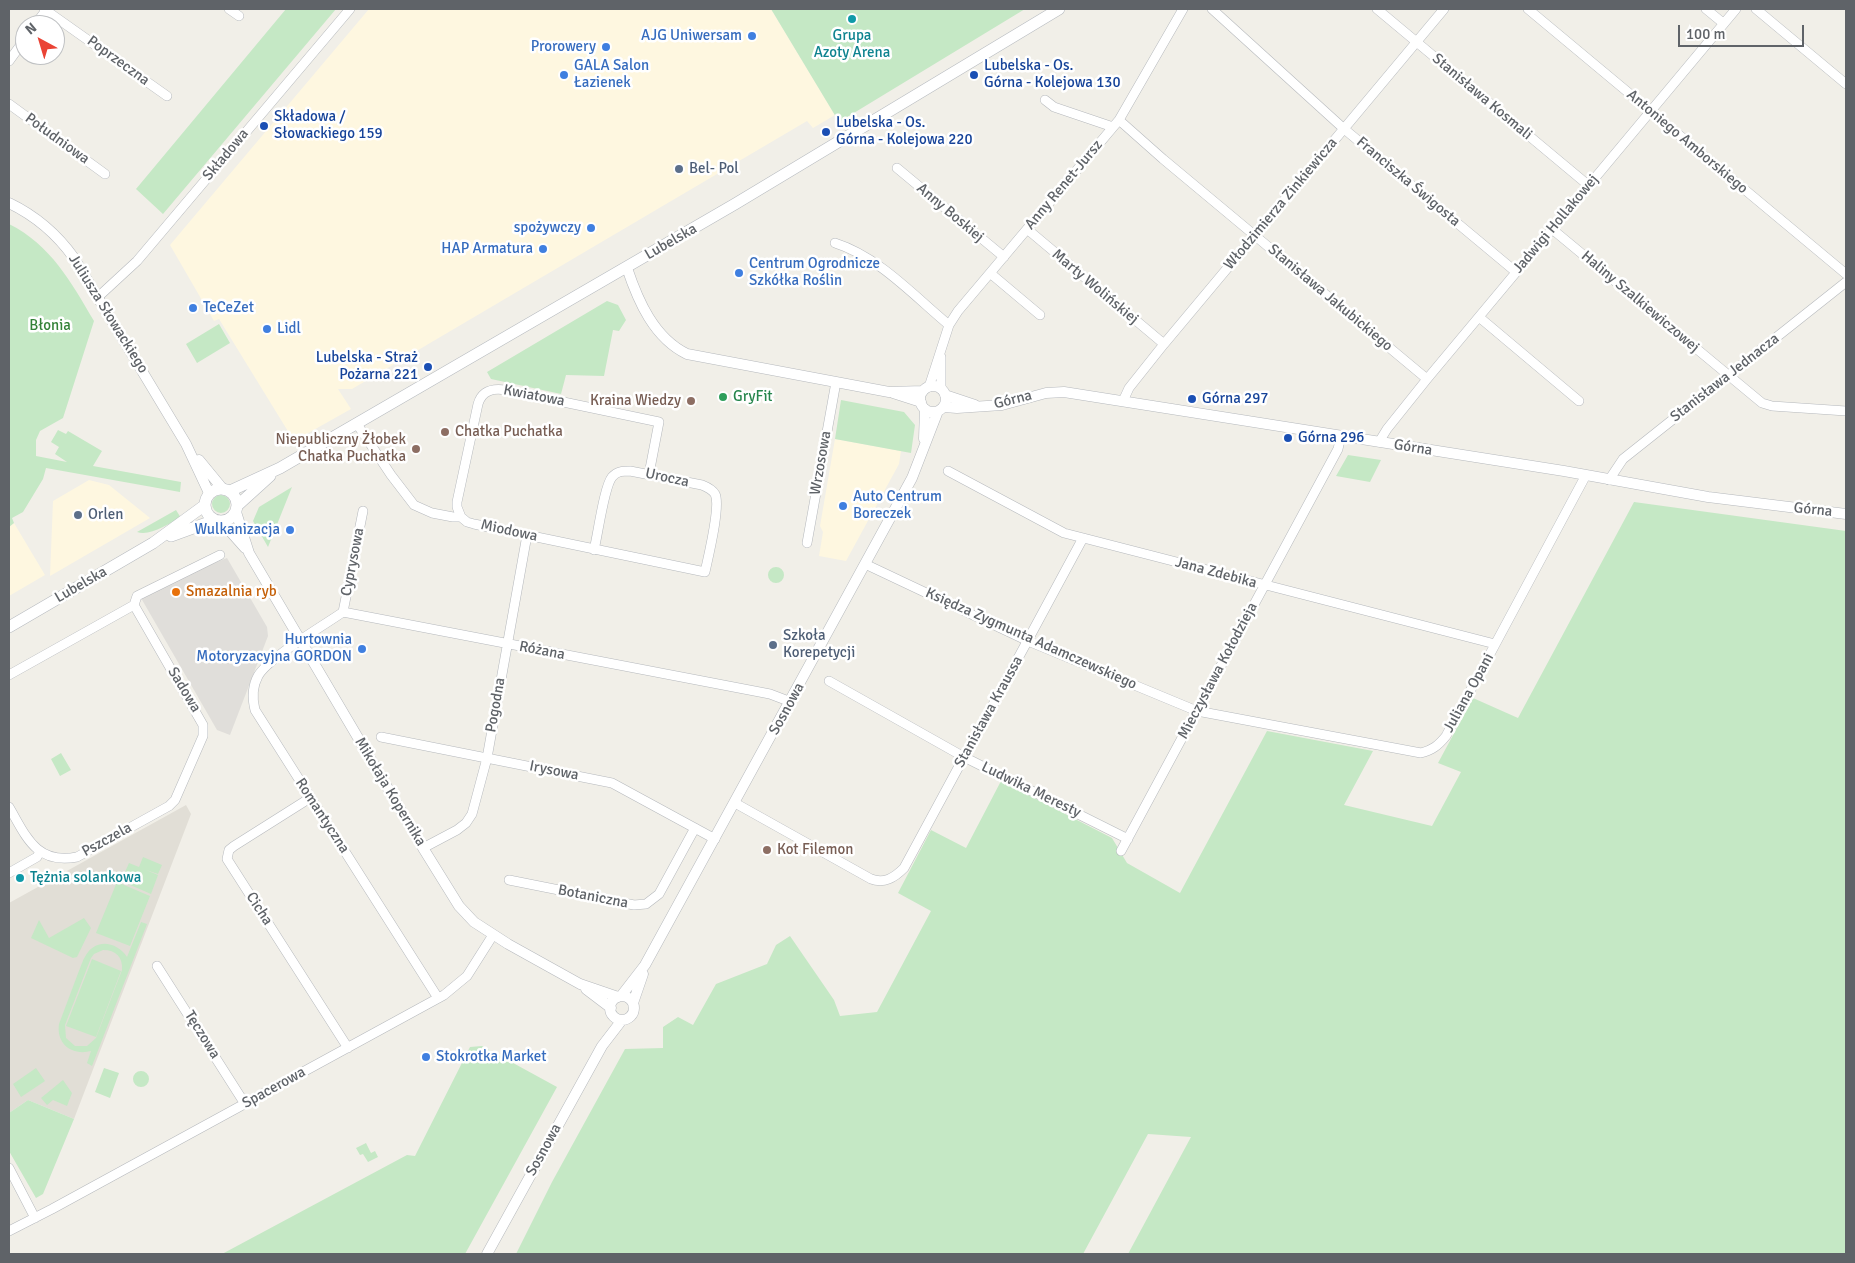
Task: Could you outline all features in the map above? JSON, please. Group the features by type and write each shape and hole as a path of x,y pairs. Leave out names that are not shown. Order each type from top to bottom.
{"main road":[{"name":"Lubelska","path":"226,489 280,468 357,424 627,268 1059,9"},
{"name":"Lubelska","path":"237,508 280,468"},
{"path":"226,489 234,494 237,508 230,518 218,520 208,514 205,501 209,493 226,489"},
{"name":"Lubelska","path":"9,627 153,543 205,506"},
{"name":"Lubelska","path":"153,543 218,520"}],"street":[{"name":"Poprzeczna","path":"46,9 167,96"},
{"path":"229,9 239,16"},
{"name":"Składowa","path":"98,297 138,260 350,9"},
{"name":"Anny Renet-Jursz","path":"926,389 940,355 949,325 990,273 1116,123 1183,9"},
{"name":"Franciszka Świgosta","path":"1212,9 1343,128 1516,272"},
{"name":"Stanisława Kosmali","path":"1377,9 1588,185"},
{"name":"Włodzimierza Zinkiewicza","path":"1122,402 1129,388 1164,344 1444,9"},
{"name":"Antoniego Amborskiego","path":"1528,9 1846,274"},
{"path":"1706,9 1723,23"},
{"name":"Jadwigi Hollakowej","path":"1379,442 1387,429 1427,379 1736,9"},
{"path":"1756,9 1846,84"},
{"name":"Stanisława Jakubickiego","path":"1045,100 1054,107 1116,123 1163,159 1427,379"},
{"name":"Południowa","path":"9,104 105,174"},
{"name":"Anny Boskiej","path":"897,168 1004,257"},
{"name":"Juliusza Słowackiego","path":"9,203 34,216 56,236 74,258 186,444 209,493"},
{"name":"Haliny Szalkiewiczowej","path":"1552,229 1758,400 1768,405 1846,411"},
{"name":"Marty Wolińskiej","path":"1026,230 1164,344"},
{"path":"834,243 861,254 880,267 949,325"},
{"path":"627,268 632,284 656,330 680,351 695,357 889,392 923,406 932,412 941,409 943,392 933,387 889,392"},
{"path":"990,273 1040,315"},
{"name":"Stanisława Jednacza","path":"1609,480 1623,460 1846,282"},
{"path":"1479,317 1579,401"},
{"name":"Anny Renet-Jursz","path":"940,355 943,392"},
{"name":"Wrzosowa","path":"807,543 836,382"},
{"name":"Kwiatowa","path":"461,517 457,507 478,404 482,395 493,389 659,422 649,474"},
{"path":"923,406 926,389"},
{"name":"Górna","path":"943,392 981,407"},
{"name":"Górna","path":"941,409 1002,406 1046,392 1064,392 1379,442 1729,501 1846,514"},
{"name":"Sosnowa","path":"923,406 924,450"},
{"name":"Sosnowa","path":"620,997 645,966 791,702 912,478 941,409"},
{"name":"Miodowa","path":"357,424 391,475 414,505 432,513 461,517 474,524 705,572"},
{"name":"Mieczysława Kołodzieja","path":"1122,851 1338,449 1341,436"},
{"name":"Juliusza Słowackiego","path":"186,444 226,489"},
{"name":"Urocza","path":"594,550 610,479 624,471 649,474 702,485 715,494 717,508 705,572"},
{"name":"Jana Zdebika","path":"948,471 1064,532 1264,586 1495,644"},
{"name":"Juliana Opani","path":"1197,710 1421,753 1431,750 1446,736 1586,476"},
{"name":"Mikołaja Kopernika","path":"237,508 249,553"},
{"name":"Cyprysowa","path":"343,612 363,511"},
{"name":"Mikołaja Kopernika","path":"218,520 249,553 459,906 474,922 493,935 580,984 615,1014"},
{"name":"Pogodna","path":"423,848 457,830 466,823 472,814 487,758 527,535"},
{"name":"Stanisława Kraussa","path":"735,803 870,879 877,881 888,880 904,868 1083,538"},
{"path":"9,675 134,605 137,596 220,555"},
{"name":"Księdza Zygmunta Adamczewskiego","path":"866,564 1028,641 1197,710"},
{"name":"Sadowa","path":"134,605 201,719 204,730 181,789 169,806"},
{"path":"300,641 343,612"},
{"name":"Różana","path":"343,612 770,694 791,702"},
{"name":"Romantyczna","path":"300,641 261,671 255,682 253,702 258,717 438,998"},
{"name":"Ludwika Meresty","path":"829,681 964,757 1128,839"},
{"name":"Irysowa","path":"380,738 612,783 715,840"},
{"name":"Cicha","path":"310,798 234,846 229,850 227,859 348,1048"},
{"name":"Pszczela","path":"40,852 58,858 77,857 169,806"},
{"path":"9,807 28,840 40,852 37,857 9,873"},
{"name":"Botaniczna","path":"509,880 634,905 646,904 659,894 695,828"},
{"name":"Spacerowa","path":"9,1231 348,1048 453,989 467,976 493,935"},
{"name":"Tęczowa","path":"158,966 245,1104"},
{"name":"Sosnowa","path":"633,1003 645,966"},
{"name":"Mikołaja Kopernika","path":"580,984 620,997"},
{"path":"620,997 628,998 633,1003 634,1010 631,1016 615,1014 613,1002 620,997"},
{"name":"Sosnowa","path":"487,1254 602,1046 615,1014"},
{"path":"9,1168 35,1218"}],"shaded area":[{"path":"369,9 771,9 835,115 813,128 807,121 352,389 338,389 351,409 294,441 219,319 214,321 170,245"},
{"path":"835,439 901,451 899,464 846,561 819,556 823,532 820,526"},
{"path":"89,480 109,485 150,518 50,576 53,501"},
{"path":"14,523 45,575 9,596 9,527"},
{"path":"227,558 267,627 268,636 230,735 217,730 141,598"},
{"path":"186,805 191,814 74,1119 28,1100 9,1113 9,903"}],"green space":[{"path":"286,9 336,9 163,214 136,189"},
{"path":"771,9 1025,9 839,122"},
{"name":"Błonia","path":"9,224 37,243 59,266 94,321 63,418 40,431 36,440 36,456 67,462 55,454 59,447 51,442 58,430 66,434 68,431 102,451 93,466 181,482 180,492 46,468 43,479 23,512 12,518 14,523 9,527"},
{"path":"607,301 618,305 626,320 619,331 613,330 604,376 566,375 561,394 491,379 487,372"},
{"path":"219,324 230,343 197,363 186,344"},
{"path":"841,400 904,412 915,425 911,453 835,439"},
{"path":"1348,455 1381,460 1370,482 1336,476"},
{"path":"292,487 268,547 253,521 259,507"},
{"path":"221,495 227,498 230,504 227,510 221,513 215,510 212,504 215,498"},
{"path":"1634,502 1846,531 1846,1254 1128,1254 1191,1137 1148,1134 1083,1254 516,1254 552,1182 625,1049 663,1048 663,1027 678,1017 693,1025 716,984 767,964 776,945 790,936 834,1000 840,1016 877,1012 931,911 898,893 931,830 966,848 1001,781 1112,838 1127,863 1180,893 1267,731 1373,751 1344,805 1432,826 1461,772 1438,763 1473,698 1518,718"},
{"path":"176,510 181,518 148,533 137,532"},
{"path":"776,567 782,569 784,575 782,581 776,583 770,581 768,575 770,569"},
{"path":"61,753 71,770 60,776 51,759"},
{"path":"143,857 162,865 158,874 146,870 158,875 151,894 121,881 129,863 139,867"},
{"path":"117,882 150,896 130,946 96,933"},
{"path":"84,918 91,928 77,957 73,958 31,938 39,920 49,938"},
{"path":"141,922 147,924 92,1066 87,1063 91,1051 78,1052 63,1043 60,1037 59,1024 82,962 91,949 101,944 113,945 127,957","holes":["103,950 112,951 118,955 122,970 96,1038 87,1046 75,1046 66,1038 65,1025 91,958 94,954"]},
{"path":"92,959 121,971 96,1037 66,1026"},
{"path":"482,1046 557,1087 465,1254 222,1254 407,1155 415,1156 470,1047"},
{"path":"36,1068 45,1081 21,1097 13,1084"},
{"path":"104,1068 119,1073 110,1098 95,1092"},
{"path":"141,1071 149,1079 141,1087 133,1079"},
{"path":"63,1080 72,1093 67,1106 53,1100 47,1105 41,1098"},
{"path":"28,1100 74,1119 43,1194 36,1198 9,1151 9,1113"},
{"path":"366,1143 371,1153 375,1151 378,1157 368,1162 363,1154 360,1155 356,1148"}],"place":[{"name":"Grupa Azoty Arena","path":"852,19"},
{"name":"AJG Uniwersam","path":"752,36"},
{"name":"Prorowery","path":"606,47"},
{"name":"GALA Salon Łazienek","path":"564,75"},
{"name":"Lubelska - Os. Górna - Kolejowa 130","path":"974,75"},
{"name":"Składowa / Słowackiego 159","path":"264,126"},
{"name":"Lubelska - Os. Górna - Kolejowa 220","path":"826,132"},
{"name":"Bel- Pol","path":"679,169"},
{"name":"spożywczy","path":"591,228"},
{"name":"HAP Armatura","path":"543,249"},
{"name":"Centrum Ogrodnicze Szkółka Roślin","path":"739,273"},
{"name":"TeCeZet","path":"193,308"},
{"name":"Lidl","path":"267,329"},
{"name":"Lubelska - Straż Pożarna 221","path":"428,367"},
{"name":"GryFit","path":"723,397"},
{"name":"Górna 297","path":"1192,399"},
{"name":"Kraina Wiedzy","path":"691,401"},
{"name":"Chatka Puchatka","path":"445,432"},
{"name":"Górna 296","path":"1288,438"},
{"name":"Niepubliczny Żłobek Chatka Puchatka","path":"416,449"},
{"name":"Auto Centrum Boreczek","path":"843,506"},
{"name":"Orlen","path":"78,515"},
{"name":"Wulkanizacja","path":"290,530"},
{"name":"Smazalnia ryb","path":"176,592"},
{"name":"Szkoła Korepetycji","path":"773,645"},
{"name":"Hurtownia Motoryzacyjna GORDON","path":"362,649"},
{"name":"Kot Filemon","path":"767,850"},
{"name":"Tężnia solankowa","path":"20,878"},
{"name":"Stokrotka Market","path":"426,1057"}]}
